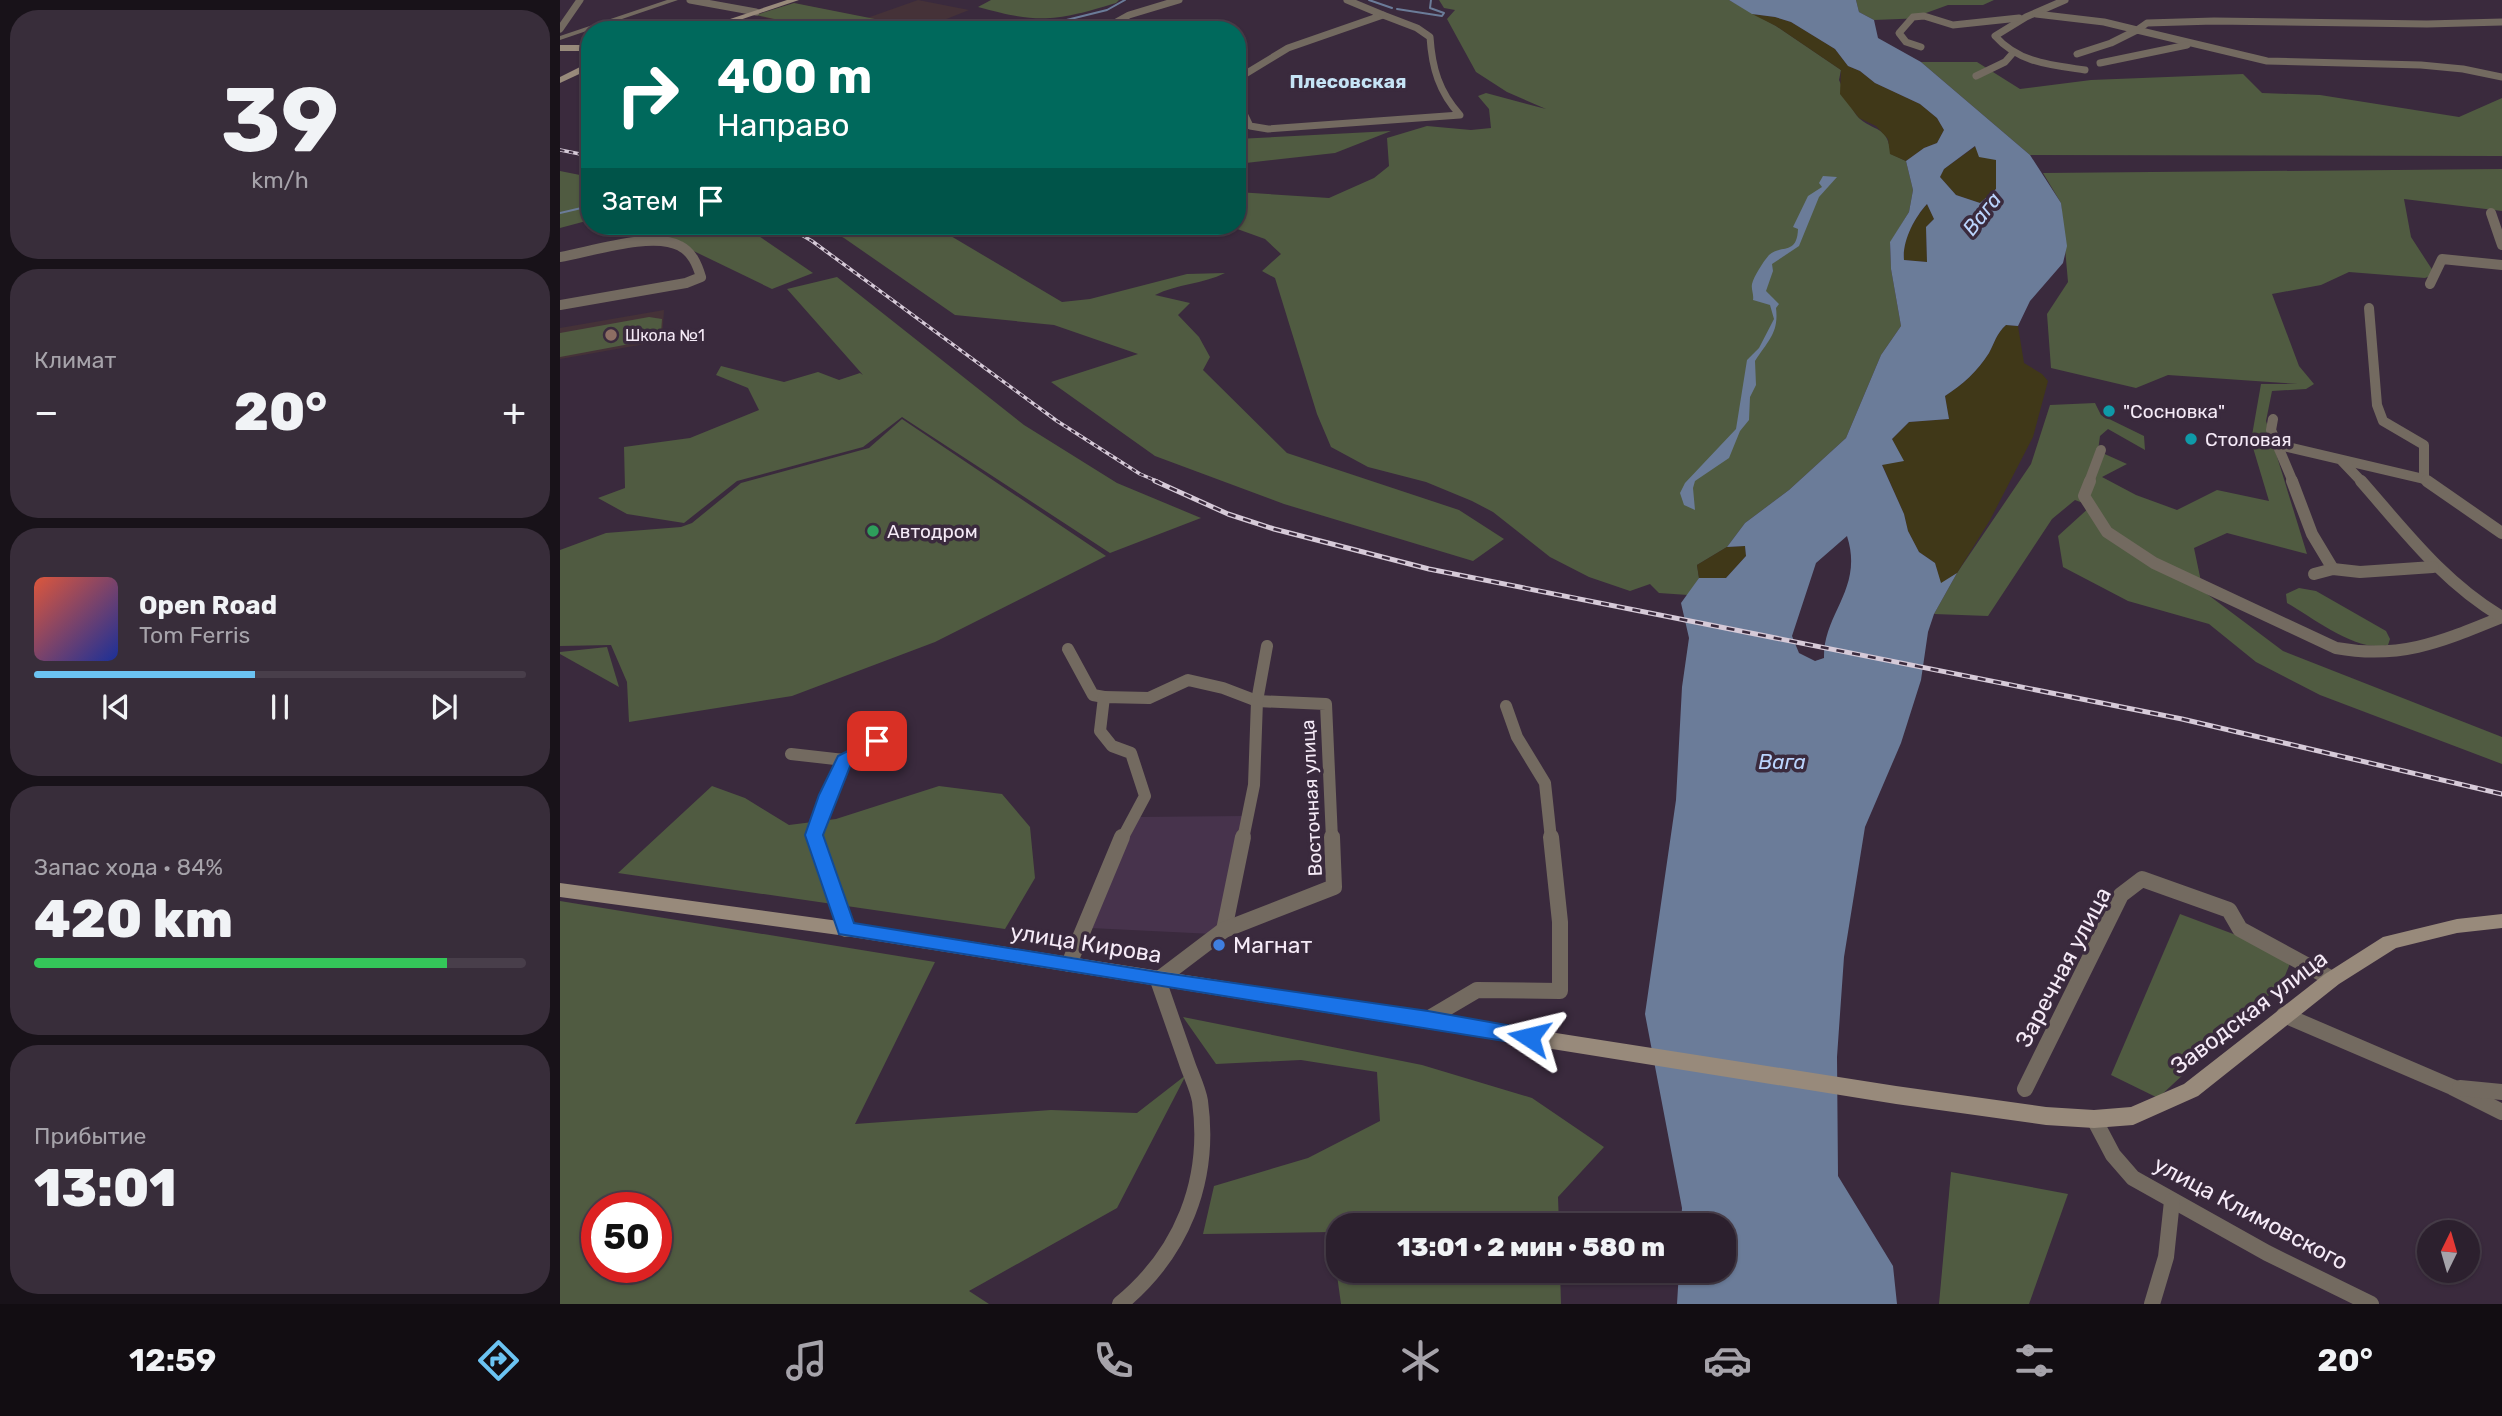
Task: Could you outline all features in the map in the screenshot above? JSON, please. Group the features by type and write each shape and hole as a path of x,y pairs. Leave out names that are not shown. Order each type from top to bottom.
{"main road":[{"path":"728,21 795,0"},
{"path":"560,48 581,48"},
{"path":"562,77 581,69"},
{"name":"улица Кирова","path":"560,890 846,929 1158,980 1428,1019 1604,1051 1896,1094"},
{"name":"Заводская улица","path":"1896,1094 2046,1116 2094,1119 2133,1116 2191,1090 2332,979 2390,942 2457,926 2502,921"}],"street":[{"path":"560,15 570,0"},
{"path":"560,29 580,0"},
{"path":"611,21 674,0"},
{"path":"690,0 756,12"},
{"path":"1118,21 1129,15 1179,0"},
{"path":"1246,118 1250,126 1268,130 1460,115 1446,100 1436,83 1430,37 1417,28 1347,0"},
{"path":"2065,0 1995,36 2012,54 2040,63 2085,70"},
{"path":"2036,14 2104,22 2267,61 2421,65 2463,69 2502,77"},
{"path":"1246,72 1318,36 1383,15"},
{"path":"1921,47 1906,42 1899,33 1913,17 1924,16 1952,24 2026,18"},
{"path":"2077,54 2111,43 2147,23 2236,19 2421,24 2475,20 2502,22"},
{"path":"560,38 581,31"},
{"path":"2100,63 2190,44"},
{"path":"1976,76 2006,62 2012,54"},
{"path":"2491,213 2502,246"},
{"path":"560,257 672,242 689,251 698,264 701,278 560,305"},
{"path":"2430,284 2442,259 2502,265"},
{"path":"2370,308 2377,405 2384,421 2424,445 2424,479"},
{"path":"2273,419 2271,430 2280,445 2312,534 2333,569"},
{"path":"2280,445 2424,479 2502,533"},
{"path":"2101,450 2084,496 2107,532 2154,563 2336,648 2361,655 2390,655 2432,644 2502,617"},
{"path":"2342,461 2372,491 2433,567 2455,586 2502,617"},
{"path":"2372,491 2372,482 2385,478 2424,479"},
{"path":"2314,574 2333,569 2360,572 2433,567"},
{"path":"1224,930 1254,785 1257,701 1267,646"},
{"path":"1068,649 1093,695 1104,697 1100,731 1112,746 1131,753 1145,796 1118,846 1069,964"},
{"name":"Восточная улица","path":"1104,697 1149,698 1188,681 1223,688 1257,701 1326,704 1334,887 1224,930 1158,980"},
{"path":"1428,1019 1477,990 1560,991 1560,922 1545,783 1517,737 1506,706"},
{"path":"846,929 814,835 844,761 894,732"},
{"path":"790,754 844,761"},
{"name":"Заречная улица","path":"2025,1089 2121,895 2142,879 2229,910 2240,929 2332,979"},
{"path":"1120,1304 1138,1291 1166,1260 1189,1214 1202,1157 1199,1099 1158,980"},
{"path":"2284,1015 2452,1087 2502,1112"},
{"path":"2452,1087 2502,1092"},
{"name":"улица Климовского","path":"2094,1119 2113,1156 2133,1178 2267,1254 2371,1304"},
{"path":"2152,1304 2166,1257 2172,1201"}],"shaded area":[{"path":"918,0 969,10 942,21 777,21 756,15 794,3 867,18"},
{"name":"Школа №1","path":"664,310 662,341 560,359 560,328"},
{"path":"1244,816 1225,910 1213,934 1090,928 1138,817"}],"green space":[{"path":"991,0 1119,0 1078,14 1033,18 978,7"},
{"path":"1439,0 1729,0 1776,26 1841,70 1839,80 1857,115 1884,134 1891,154 1906,161 1913,190 1909,212 1890,243 1891,269 1901,326 1881,355 1846,438 1789,490 1745,523 1727,547 1697,565 1699,578 1688,595 1659,593 1650,584 1630,591 1589,577 1550,557 1493,512 1472,501 1426,482 1368,467 1331,447 1317,414 1275,278 1262,271 1281,254 1265,239 1246,232 1246,193 1329,198 1374,178 1389,166 1387,138 1427,126 1471,130 1491,128 1489,109 1478,96 1486,93 1546,109 1507,92 1476,72 1447,19 1455,10 1444,8"},
{"path":"1856,0 1994,0 1983,5 1948,5 1926,13 1925,18 1874,20 1859,12"},
{"path":"794,3 875,19 783,21 756,15"},
{"path":"1921,62 1977,62 2020,89 2091,80 2243,74 2262,93 2320,95 2459,117 2502,98 2502,156 2030,155"},
{"path":"1391,131 1335,153 1246,163 1246,139"},
{"path":"2502,169 2502,211 2404,199 2411,237 2435,274 2425,278 2349,272 2321,285 2272,294 2299,366 2314,384 2306,389 2272,391 2266,421 2307,554 2227,533 2194,548 2203,591 2283,651 2502,737 2502,764 2320,695 2256,662 2209,624 2128,601 2063,567 2058,536 2091,506 2075,500 2052,519 1988,616 1934,614 1957,573 2031,464 2050,405 2095,403 2101,415 2144,436 2145,450 2108,429 2100,436 2098,451 2127,464 2102,477 2136,495 2177,510 2217,490 2269,501 2251,441 2261,384 2298,384 2168,375 2136,388 2051,368 2047,314 2068,282 2061,203 2043,173"},
{"path":"560,171 581,175 581,222 560,228"},
{"path":"661,235 757,235 813,273 772,289"},
{"path":"838,235 949,235 1062,302 1090,299 1187,274 1225,273 1155,295 1190,303 1178,315 1199,337 1210,357 1203,370 1287,453 1459,510 1504,539 1473,561 1284,504 1155,456 1051,382 1138,354 1054,325 955,315"},
{"path":"837,277 1024,425 1117,483 1201,518 1110,553 902,417 863,447 737,481 684,523 627,514 598,498 625,488 624,447 690,438 759,410 748,388 716,375 721,366 784,382 818,372 839,380 860,373 863,375 787,289"},
{"name":"Школа №1","path":"649,317 662,319 661,333 651,340 560,357 560,333"},
{"path":"902,419 1106,556 935,642 792,696 629,722 627,682 611,645 560,646 560,550 606,533 681,527 692,523 741,483 869,448"},
{"path":"2299,588 2316,591 2386,631 2390,639 2388,645 2363,644 2350,639 2287,603 2286,594"},
{"path":"607,647 619,687 560,654 560,652"},
{"path":"712,786 745,798 789,825 836,819 939,786 1002,794 1030,827 1035,878 1005,929 618,873"},
{"path":"560,901 935,962 855,1124 1051,1110 1137,1113 1186,1075 1117,1208 969,1291 989,1304 560,1304"},
{"path":"2180,914 2236,935 2291,961 2282,983 2158,1098 2111,1075"},
{"path":"1183,1017 1422,1065 1532,1098 1604,1147 1558,1197 1559,1213 1326,1213 1326,1232 1203,1234 1214,1186 1308,1158 1380,1121 1377,1072 1301,1060 1216,1064"},
{"path":"1951,1172 2068,1194 2029,1304 1939,1304"},
{"path":"1338,1283 1560,1283 1561,1304 1341,1304"}],"sand":[{"path":"1752,14 1791,22 1835,49 1848,66 1860,71 1875,83 1920,104 1937,118 1944,130 1937,143 1924,148 1906,161 1890,154 1888,139 1876,126 1859,118 1840,94 1841,70 1776,26"},
{"path":"1976,146 1996,160 1996,189 1980,203 1956,195 1940,177 1944,169"},
{"path":"1927,204 1934,219 1926,227 1927,262 1904,260 1910,230"},
{"path":"2006,325 2018,326 2024,363 2048,381 2033,437 1990,520 1957,573 1941,584 1935,563 1919,552 1908,531 1904,514 1882,464 1903,461 1892,439 1909,422 1949,419 1945,396 1980,366"},
{"path":"1745,546 1746,556 1726,578 1699,578 1697,565 1727,547"}],"water":[{"name":"Вага","path":"1729,0 1856,0 1859,12 1874,20 1878,38 1921,62 2030,155 2061,203 2067,246 2063,263 2030,301 2018,326 2006,325 1980,366 1945,396 1949,419 1909,422 1892,439 1904,461 1882,465 1919,552 1935,563 1941,583 1957,573 1934,614 1928,632 1921,680 1901,743 1865,827 1844,957 1837,1057 1838,1176 1893,1266 1897,1304 1677,1304 1678,1283 1736,1283 1736,1213 1682,1213 1645,1014 1676,800 1682,687 1689,638 1681,603 1699,578 1726,578 1746,556 1745,546 1727,547 1745,523 1789,490 1846,438 1881,355 1901,326 1891,269 1890,242 1909,212 1913,190 1906,161 1924,148 1937,143 1944,130 1937,118 1920,104 1875,83 1860,71 1848,66 1835,49 1791,22 1752,14","holes":["1975,146 1979,157 1996,160 1996,189 1980,203 1956,195 1940,177 1944,169","1927,204 1934,219 1926,227 1927,262 1904,260 1907,238 1913,223","1847,536 1851,555 1847,586 1825,642 1824,658 1815,661 1799,653 1792,636 1816,563"]},
{"path":"1823,176 1837,177 1819,197 1799,246 1772,264 1773,271 1766,291 1779,304 1776,308 1774,330 1755,361 1756,385 1750,397 1749,420 1740,431 1729,458 1695,481 1695,510 1684,505 1680,493 1685,483 1736,429 1747,360 1759,348 1774,319 1770,305 1753,300 1753,281 1769,255 1795,243 1798,229 1793,227 1808,196 1822,187 1819,183"}],"waterway":[{"path":"1062,21 1107,10 1125,0"},
{"path":"1369,0 1392,8"},
{"path":"1397,9 1442,16 1444,13 1430,8 1431,0"},
{"path":"560,213 581,208"}],"railway":[{"path":"560,150 581,154"},
{"path":"802,235 1057,421 1140,474 1159,482"},
{"path":"1155,481 1228,514 1274,529 1429,569 2182,719 2502,794"}],"place":[{"name":"Школа №1","path":"611,335"},
{"name":"\"Сосновка\"","path":"2109,411"},
{"name":"Столовая","path":"2191,439"},
{"name":"Автодром","path":"873,531"},
{"name":"Магнат","path":"1219,945"}],"district":[{"name":"Плесовская","path":"1348,81"}],"route":[{"path":"877,741 844,761 814,835 846,929 1529,1037"}]}
